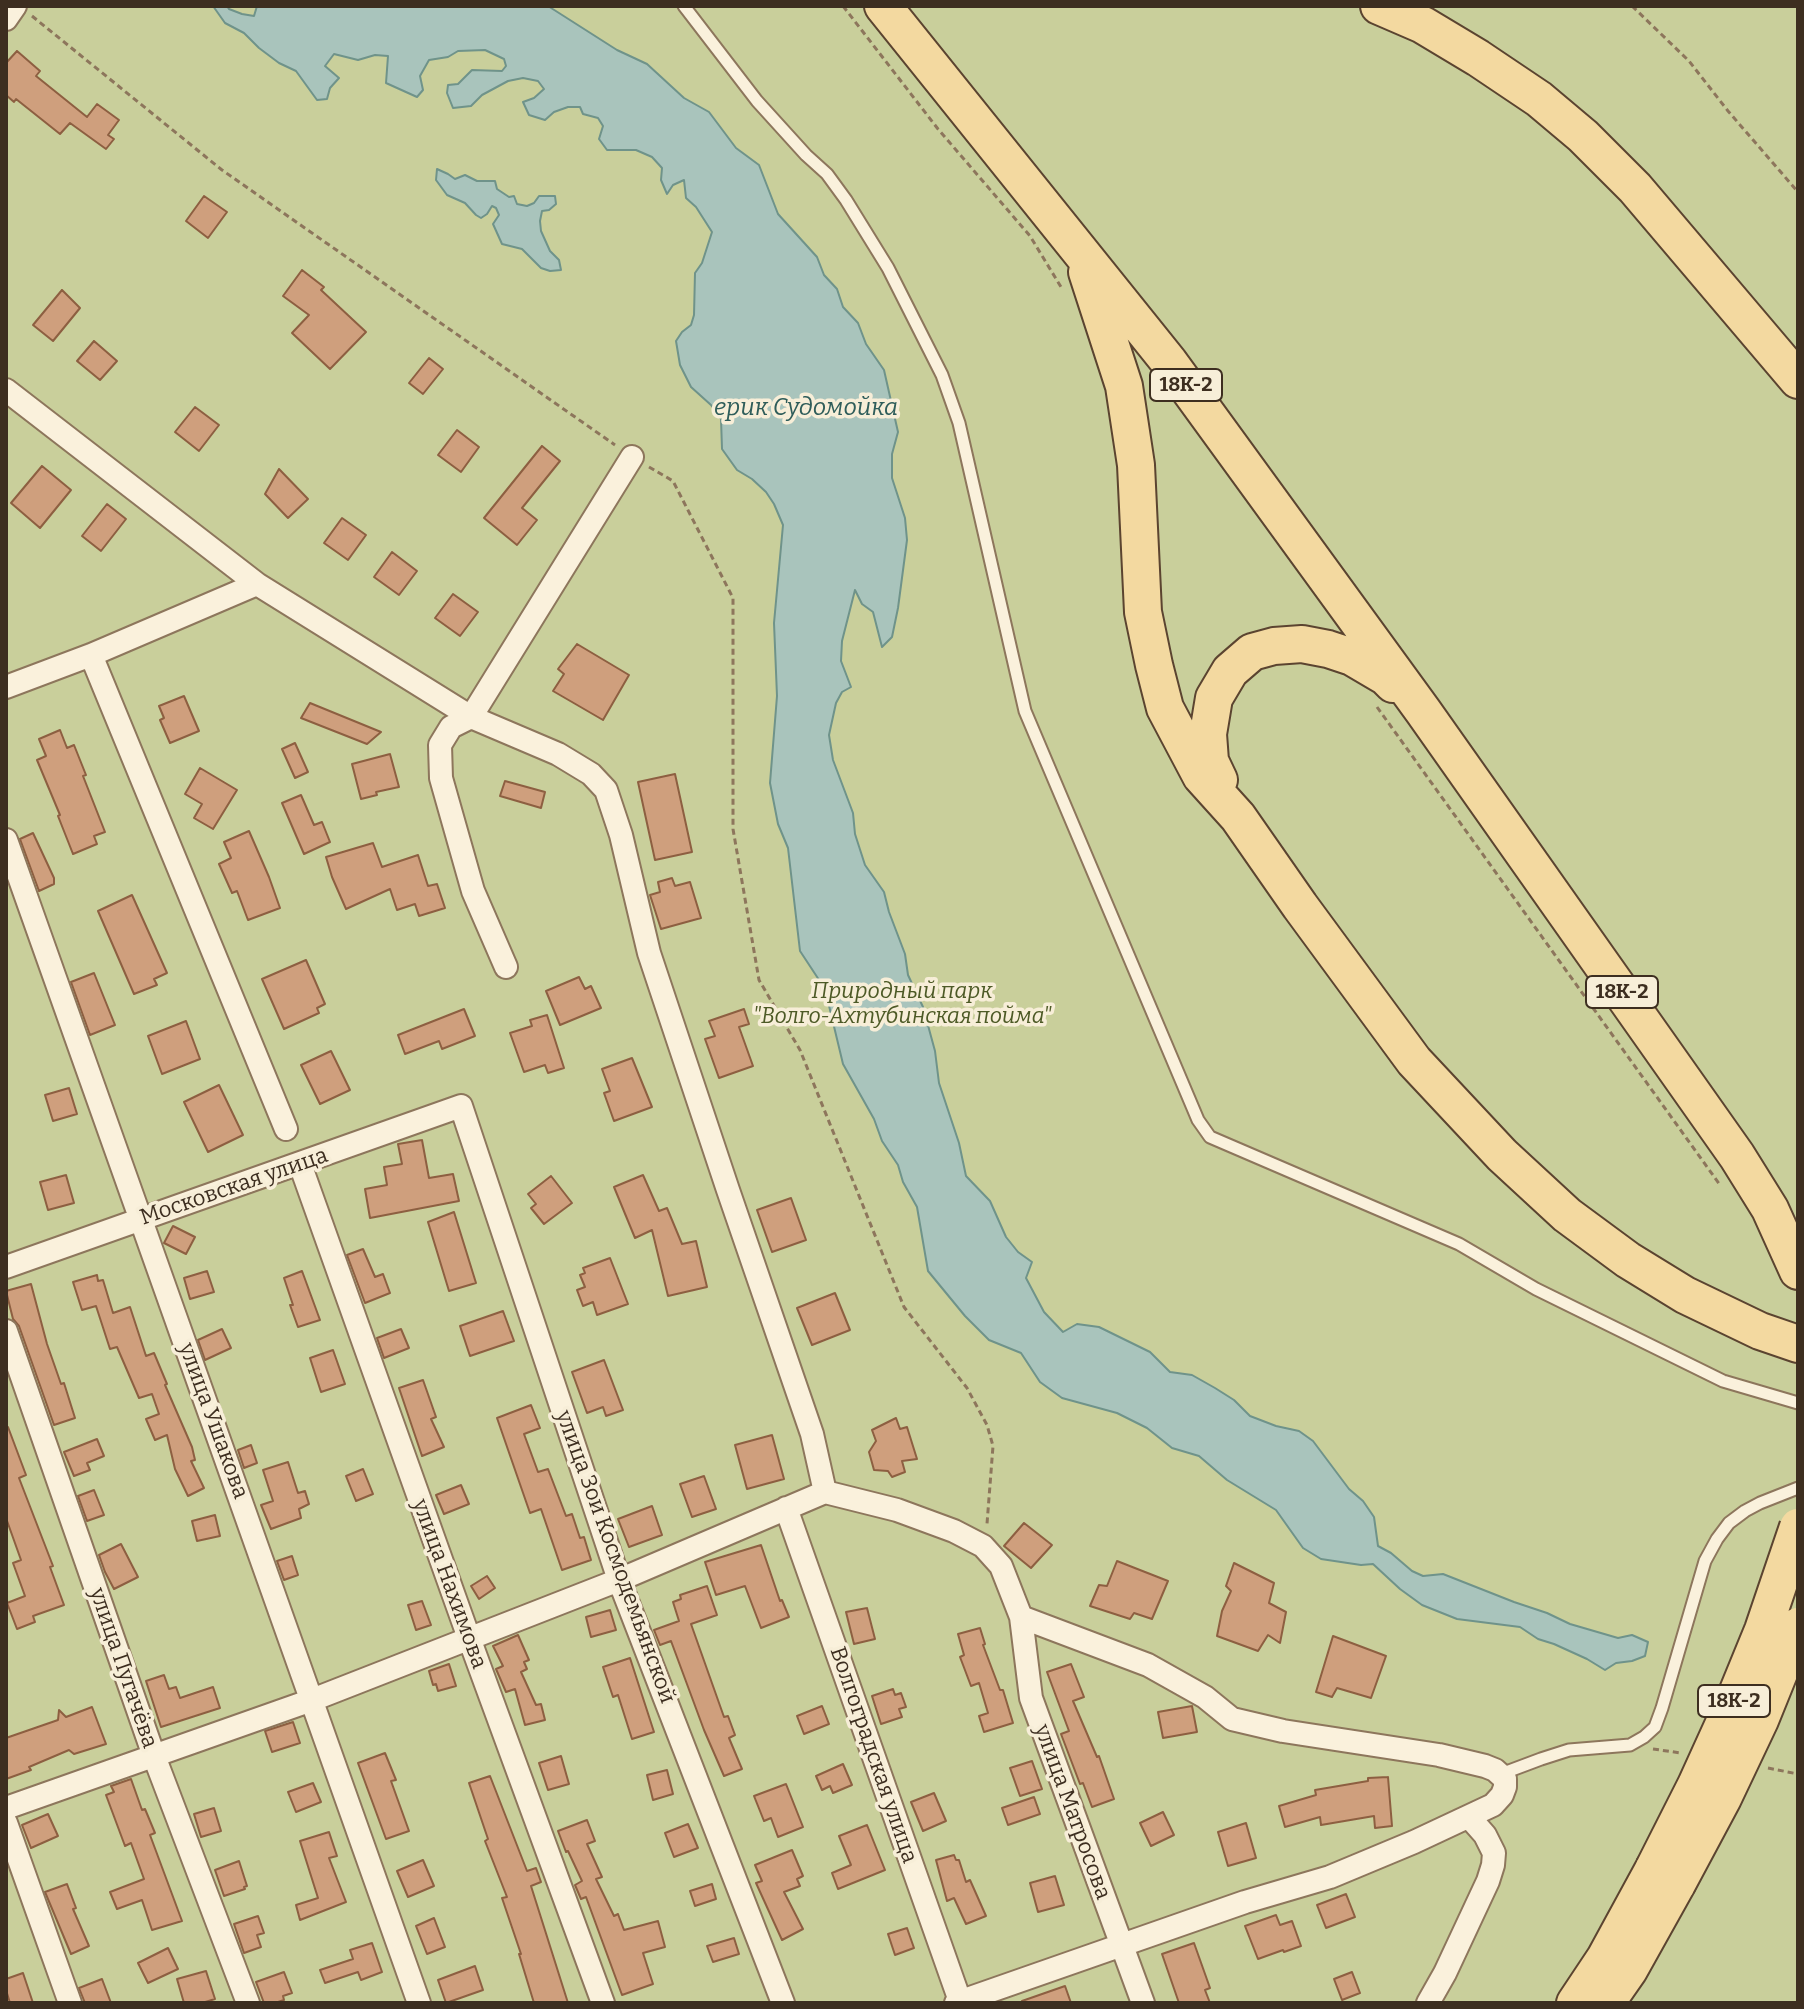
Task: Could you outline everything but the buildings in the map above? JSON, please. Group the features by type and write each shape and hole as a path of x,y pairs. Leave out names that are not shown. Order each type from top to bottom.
{"main road":[{"name":"18К-2","path":"883,6 1169,362 1423,711 1737,1156 1770,1209 1798,1271"},
{"path":"1379,6 1423,25 1478,58 1539,99 1583,136 1635,188 1797,379"},
{"path":"1081,255 1124,386 1136,465 1143,612 1161,694 1165,708 1201,776 1238,817 1414,1061 1502,1155 1567,1215 1628,1260 1685,1295 1760,1331 1798,1344"},
{"path":"1238,817 1210,761 1208,734 1214,698 1230,671 1252,652 1274,646 1302,644 1352,657 1386,677 1423,711"},
{"name":"18К-2","path":"1606,2003 1629,1970 1666,1876 1696,1785 1763,1630 1798,1527"},
{"name":"18К-2","path":"1575,2003 1723,1798 1760,1720 1798,1626"}],"street":[{"path":"6,19 23,11"},
{"path":"6,390 257,584 471,717 558,754 591,774 606,790 621,835 649,953 812,1434 825,1492"},
{"path":"506,967 473,891 441,778 440,745 451,727 471,717 632,457"},
{"path":"6,687 91,655 257,584"},
{"path":"91,655 286,1129"},
{"name":"улица Ушакова","path":"6,840 419,2003"},
{"name":"Московская улица","path":"6,1267 461,1106"},
{"name":"улица Зои Космодемьянской","path":"461,1106 619,1580 783,2003"},
{"name":"улица Нахимова","path":"300,1164 603,2003"},
{"name":"улица Пугачёва","path":"6,1331 154,1756 248,2003"},
{"path":"6,1808 312,1700 619,1580 825,1492 897,1510 954,1531 983,1546"},
{"name":"Волгоградская улица","path":"786,1508 958,2002"},
{"name":"улица Матросова","path":"983,1546 1001,1566 1021,1617 1031,1698 1143,2003"},
{"path":"958,2002 1245,1902 1330,1877 1470,1818 1493,1805 1505,1787 1501,1774 1485,1766 1439,1755 1283,1731 1232,1719 1205,1697 1148,1665 1021,1617"},
{"path":"1428,2003 1445,1973 1493,1865 1494,1853 1485,1835 1470,1818"},
{"path":"6,1823 70,2003"}],"lane":[{"path":"684,6 757,101 827,174 846,200 888,268 942,375 959,423 1025,711 1198,1120 1210,1137 1459,1244 1536,1289 1723,1381 1798,1403"},
{"path":"1501,1774 1569,1750 1630,1745 1655,1727 1705,1561 1717,1539 1729,1523 1745,1511 1798,1488"}],"path":[{"path":"843,6 938,129 1030,236 1063,290"},
{"path":"1632,6 1689,61 1798,192"},
{"path":"23,11 222,170 632,457 673,481 733,598 733,829 759,980 800,1050 904,1307 967,1388 987,1425 993,1446 983,1546"},
{"path":"1374,703 1721,1186"}],"green space":[{"name":"Природный парк \"Волго-Ахтубинская пойма\"","path":"6,6 1798,6 1798,2003 6,2003"}],"water":[{"name":"ерик Судомойка","path":"213,6 227,6 254,16 257,6 548,6 617,50 647,64 684,98 709,112 736,148 759,165 778,214 817,257 824,275 837,289 843,307 858,323 866,344 884,370 898,432 892,454 892,478 905,518 907,540 892,637 882,647 873,612 862,604 855,590 842,641 841,661 851,687 842,692 836,703 829,735 833,760 853,813 855,834 865,865 884,892 905,954 908,975 923,1007 935,1051 939,1083 959,1143 966,1176 990,1201 1006,1237 1018,1252 1032,1262 1026,1278 1044,1312 1063,1332 1077,1324 1099,1327 1150,1352 1170,1372 1192,1375 1215,1388 1234,1400 1250,1416 1299,1431 1313,1441 1374,1517 1378,1546 1412,1571 1423,1576 1443,1574 1570,1624 1618,1638 1632,1635 1648,1642 1645,1656 1616,1663 1605,1670 1587,1659 1538,1639 1520,1627 1457,1619 1422,1605 1373,1564 1321,1559 1303,1548 1276,1510 1227,1480 1199,1456 1172,1448 1147,1428 1117,1413 1062,1398 1040,1382 1021,1353 989,1340 965,1316 928,1271 917,1207 903,1182 898,1165 882,1141 874,1119 843,1064 825,989 800,951 788,848 778,824 770,783 777,696 774,623 783,525 766,492 737,470 722,449 721,419 691,387 680,365 676,341 691,325 695,273 702,263 712,232 696,207 686,198 684,180 673,185 667,194 661,180 662,168 652,157 636,150 607,150 599,139 603,126 598,118 583,114 580,107 554,112 545,120 529,115 523,102 544,89 538,81 523,78 508,81 482,95 471,106 453,108 447,93 448,85 458,84 472,70 502,71 506,66 504,59 485,50 458,51 448,57 429,60 420,76 423,90 417,97 386,83 388,56 375,55 358,60 334,54 325,66 339,78 330,88 327,99 317,100 296,71 279,63 244,33 225,23"},
{"path":"437,169 455,179 465,175 477,181 495,181 497,189 509,197 514,196 517,204 527,206 539,196 555,196 556,204 542,211 540,221 541,231 550,251 559,260 561,270 541,268 522,249 502,244 493,224 499,215 496,208 492,206 481,218 476,215 465,203 447,195 436,180"}]}
